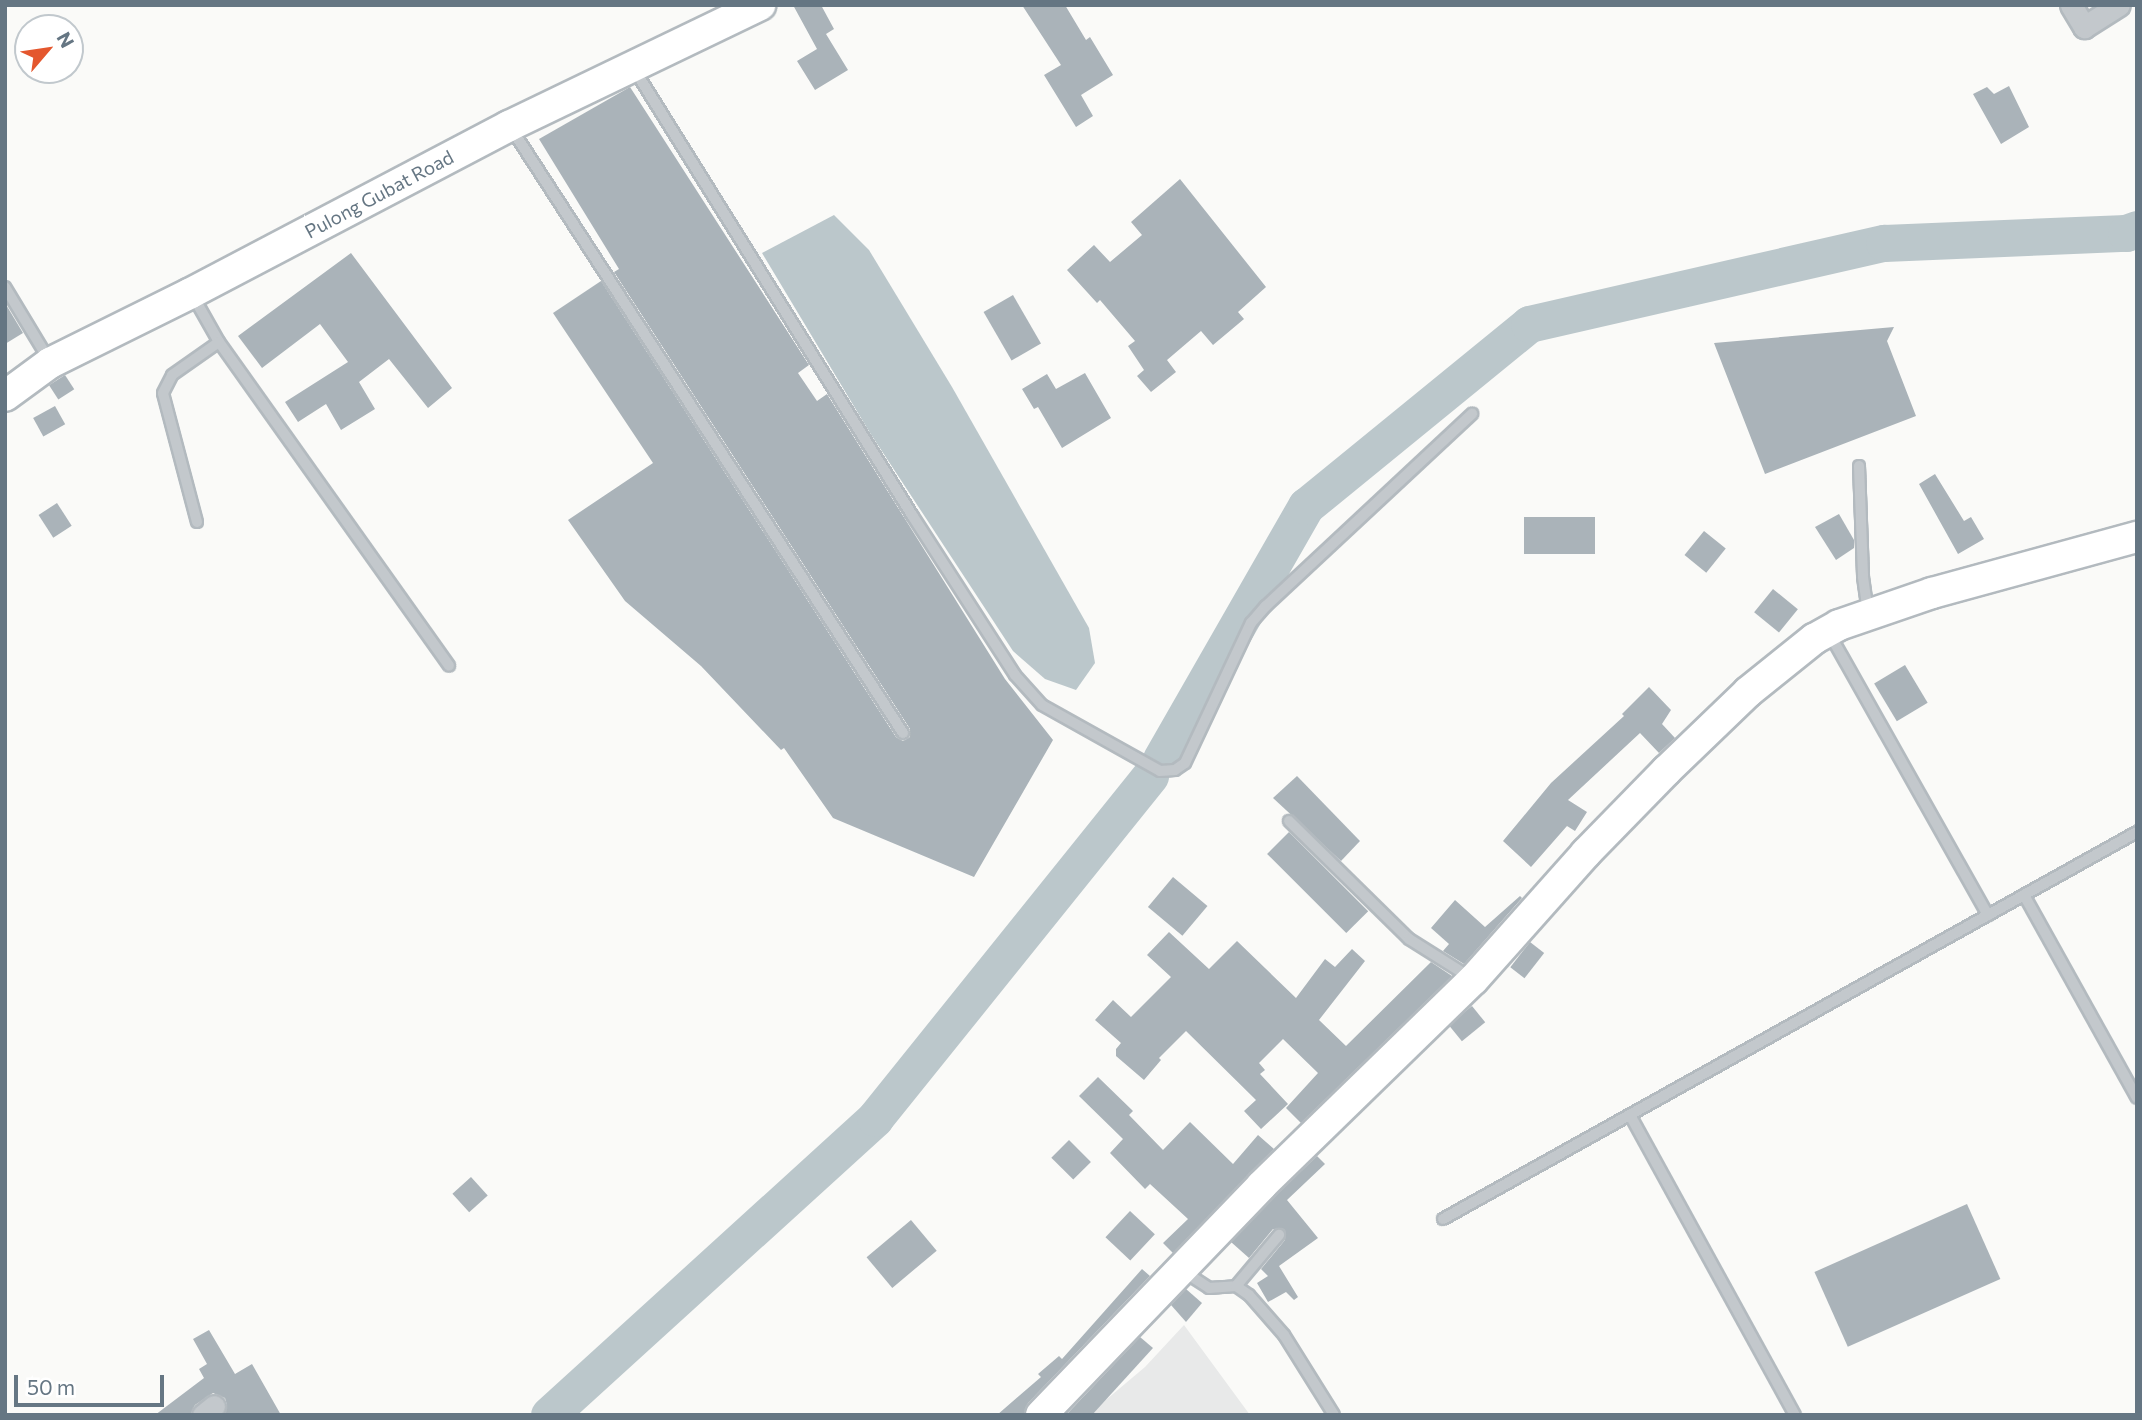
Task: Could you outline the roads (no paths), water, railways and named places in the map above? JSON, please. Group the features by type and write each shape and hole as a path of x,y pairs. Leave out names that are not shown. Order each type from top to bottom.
{"street":[{"name":"Pulong Gubat Road","path":"5,396 26,384 50,363 191,293 509,126 760,5"},
{"path":"2071,5 2084,27 2119,5"},
{"path":"1041,1415 1262,1185 1473,980 1586,853 1666,771 1748,692 1814,639 1868,615 1932,593 2137,537"}],"lane":[{"path":"632,66 912,516 1015,675 1042,705 1160,771 1175,770 1185,763 1251,623 1472,414"},
{"path":"509,126 903,733"},
{"path":"5,287 50,363"},
{"path":"191,293 219,342 450,666"},
{"path":"197,522 163,393 172,375 219,342"},
{"path":"1858,466 1863,577 1868,615"},
{"path":"1828,631 1988,915"},
{"path":"1289,821 1409,939 1473,980"},
{"path":"1443,1219 2137,832"},
{"path":"2024,895 2137,1098"},
{"path":"1630,1115 1795,1415"},
{"path":"1236,1286 1279,1235"},
{"path":"1181,1270 1209,1288 1236,1286 1249,1295 1284,1335 1334,1415"}],"waterway":[{"path":"1161,759 1306,506 1529,324 1884,243 2126,233 2137,229"},
{"path":"549,1415 875,1118 1150,776"}]}
